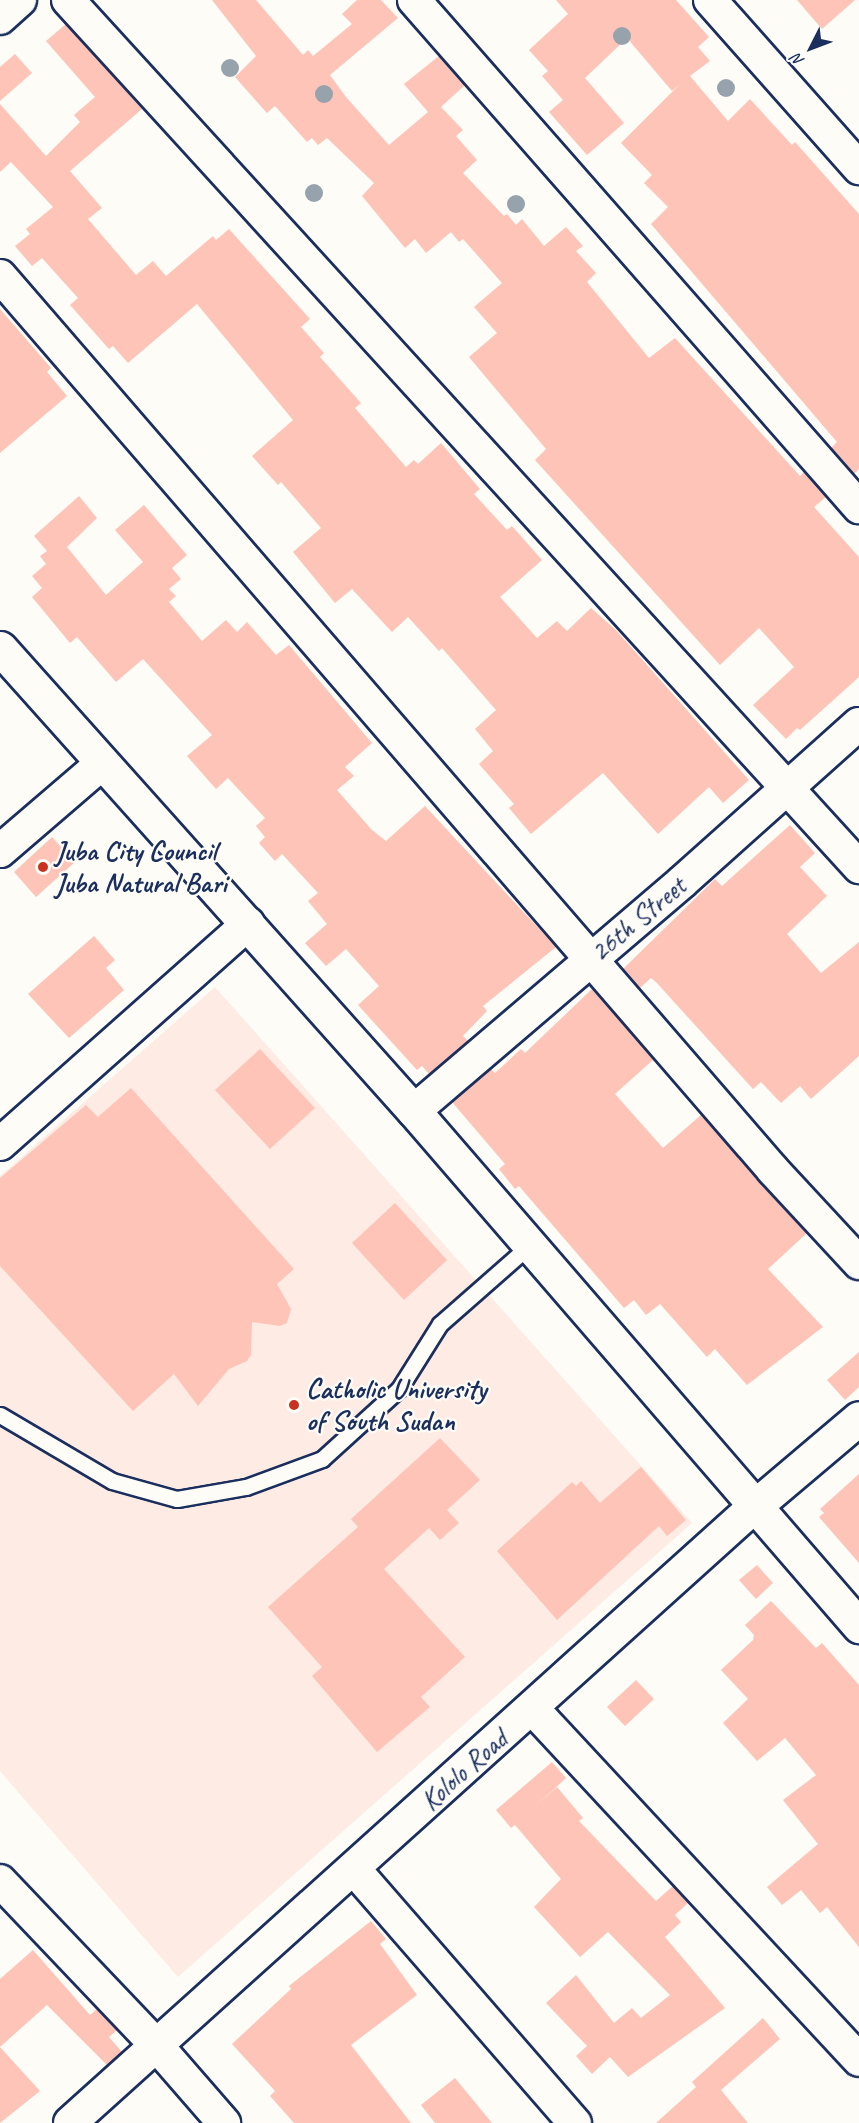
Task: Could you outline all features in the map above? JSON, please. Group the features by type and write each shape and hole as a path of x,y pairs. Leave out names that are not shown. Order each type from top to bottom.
{"street":[{"path":"0,18 20,0"},
{"path":"68,0 859,867"},
{"path":"414,0 859,507"},
{"path":"710,0 859,168"},
{"path":"0,276 591,959 859,1263"},
{"path":"0,648 531,1244 859,1626"},
{"name":"26th Street","path":"414,1111 859,724"},
{"path":"0,851 101,764"},
{"path":"0,1144 248,924"},
{"name":"Kololo Road","path":"70,2123 533,1709 755,1506 859,1418"},
{"path":"533,1709 859,2060"},
{"path":"354,1869 575,2123"},
{"path":"0,1881 158,2046 224,2123"}],"lane":[{"path":"0,1415 112,1481 177,1499 246,1487 322,1459 399,1389 440,1323 531,1244"}],"shaded area":[{"name":"Catholic University of South Sudan","path":"215,987 692,1523 178,1977 0,1771 0,1176"}],"building":[{"path":"212,0 256,0 303,55 308,50 313,56 352,24 342,14 357,0 381,0 398,18 330,75 346,97 389,145 428,112 404,84 439,56 465,85 441,107 463,130 456,136 477,160 463,173 504,216 507,214 516,225 522,219 544,246 566,227 583,246 576,251 596,273 587,282 649,358 675,338 800,476 804,472 826,497 814,507 859,557 859,677 800,730 797,728 786,739 753,705 794,667 759,628 720,665 535,460 546,449 469,357 497,333 474,307 502,283 463,239 459,242 451,232 426,253 415,239 405,248 362,196 374,183 327,138 318,145 312,138 307,142 275,106 267,113 235,77 256,56"},
{"path":"556,0 676,0 709,37 698,47 710,61 690,76 728,121 750,99 792,145 795,142 859,214 859,469 854,474 831,448 837,442 651,224 668,207 644,183 652,175 621,143 681,83 672,91 627,38 585,78 624,123 587,155 549,112 563,100 542,76 548,71 529,50 568,14"},
{"path":"797,0 855,0 822,29"},
{"path":"66,24 142,109 70,171 102,208 88,219 136,275 153,261 166,276 213,236 216,240 229,229 310,319 301,327 324,353 320,357 361,403 355,408 406,467 414,460 418,464 441,443 480,489 474,494 507,530 512,526 542,560 500,597 537,638 557,621 567,631 591,608 616,630 749,780 723,803 709,787 658,834 603,773 531,834 509,808 514,804 479,764 493,751 475,729 496,710 442,648 439,651 408,617 392,632 352,589 335,603 293,552 321,528 281,482 278,485 252,456 293,420 197,304 128,363 113,346 109,349 70,305 78,298 42,258 32,266 15,246 30,234 26,229 53,207 11,162 0,172 0,104 46,156 80,122 74,115 95,97 46,41"},
{"path":"15,54 32,73 0,101 0,67"},
{"path":"0,309 51,368 47,372 67,396 0,453"},
{"path":"79,496 97,518 67,547 106,595 143,562 115,530 144,505 187,555 172,568 181,579 169,589 176,596 169,602 202,641 226,620 237,632 247,622 276,655 289,645 372,743 345,767 354,776 337,790 371,829 386,841 425,806 556,947 483,1006 487,1011 463,1036 468,1041 429,1074 422,1066 417,1070 358,1005 379,986 346,949 326,966 305,943 327,924 308,901 318,893 282,854 275,861 259,843 265,837 256,826 265,818 228,778 216,789 187,756 212,735 143,659 116,682 77,637 70,643 32,597 42,588 32,576 46,564 40,556 47,551 34,536"},
{"path":"790,825 815,853 800,867 827,896 787,934 821,973 859,942 859,1056 811,1099 800,1086 781,1103 761,1082 753,1089 656,982 651,978 640,988 623,969 715,879 722,886"},
{"path":"52,837 75,862 36,897 14,872"},
{"path":"94,936 115,960 106,968 124,990 69,1038 28,994"},
{"path":"592,989 654,1059 615,1094 663,1148 701,1115 807,1233 768,1269 823,1327 747,1385 715,1349 707,1357 660,1304 646,1315 634,1300 624,1308 519,1186 515,1189 499,1169 505,1164 452,1102 491,1069 495,1073 521,1049 525,1053"},
{"path":"260,1049 315,1108 270,1149 215,1090"},
{"path":"131,1088 294,1269 277,1284 291,1309 287,1323 280,1326 252,1322 251,1355 247,1361 229,1369 198,1406 174,1374 133,1411 0,1266 0,1178 86,1105 98,1117"},
{"path":"395,1203 447,1260 404,1300 352,1243"},
{"path":"859,1352 859,1387 845,1400 827,1380"},
{"path":"440,1438 480,1480 447,1510 459,1523 440,1540 429,1528 384,1569 465,1657 421,1697 430,1707 377,1752 312,1676 322,1667 268,1607 358,1527 351,1519"},
{"path":"641,1467 686,1520 667,1536 659,1526 557,1620 497,1551 572,1482 576,1486 581,1481 600,1503"},
{"path":"859,1474 859,1563 819,1517 824,1513 820,1509"},
{"path":"757,1565 773,1583 756,1599 739,1580"},
{"path":"771,1601 816,1648 822,1643 859,1685 859,1947 827,1907 820,1913 801,1890 782,1905 767,1887 818,1844 783,1800 816,1775 785,1738 757,1761 723,1723 748,1699 721,1670 753,1640 754,1635 745,1625"},
{"path":"636,1680 654,1699 625,1726 607,1707"},
{"path":"552,1762 566,1778 536,1806 557,1787 583,1818 579,1821 656,1901 673,1886 688,1903 675,1915 681,1922 665,1937 725,2008 628,2077 610,2057 592,2074 576,2056 587,2046 546,2003 576,1975 614,2023 632,2008 641,2018 670,1995 608,1932 580,1957 534,1907 561,1879 515,1825 511,1828 496,1810"},
{"path":"371,1921 386,1939 380,1944 417,1995 351,2045 411,2123 294,2123 270,2096 275,2091 232,2044 291,1989 289,1986"},
{"path":"33,1950 90,2015 97,2009 117,2030 109,2037 122,2052 107,2065 47,2005 0,2047 0,1979"},
{"path":"763,2018 780,2039 721,2090 748,2123 656,2123 696,2087 692,2082"},
{"path":"0,2047 40,2091 0,2123"},
{"path":"455,2078 492,2123 435,2123 421,2105"}],"place":[{"name":"Juba City Council Juba Natural Bari","path":"43,867"},
{"name":"Catholic University of South Sudan","path":"294,1405"}]}
